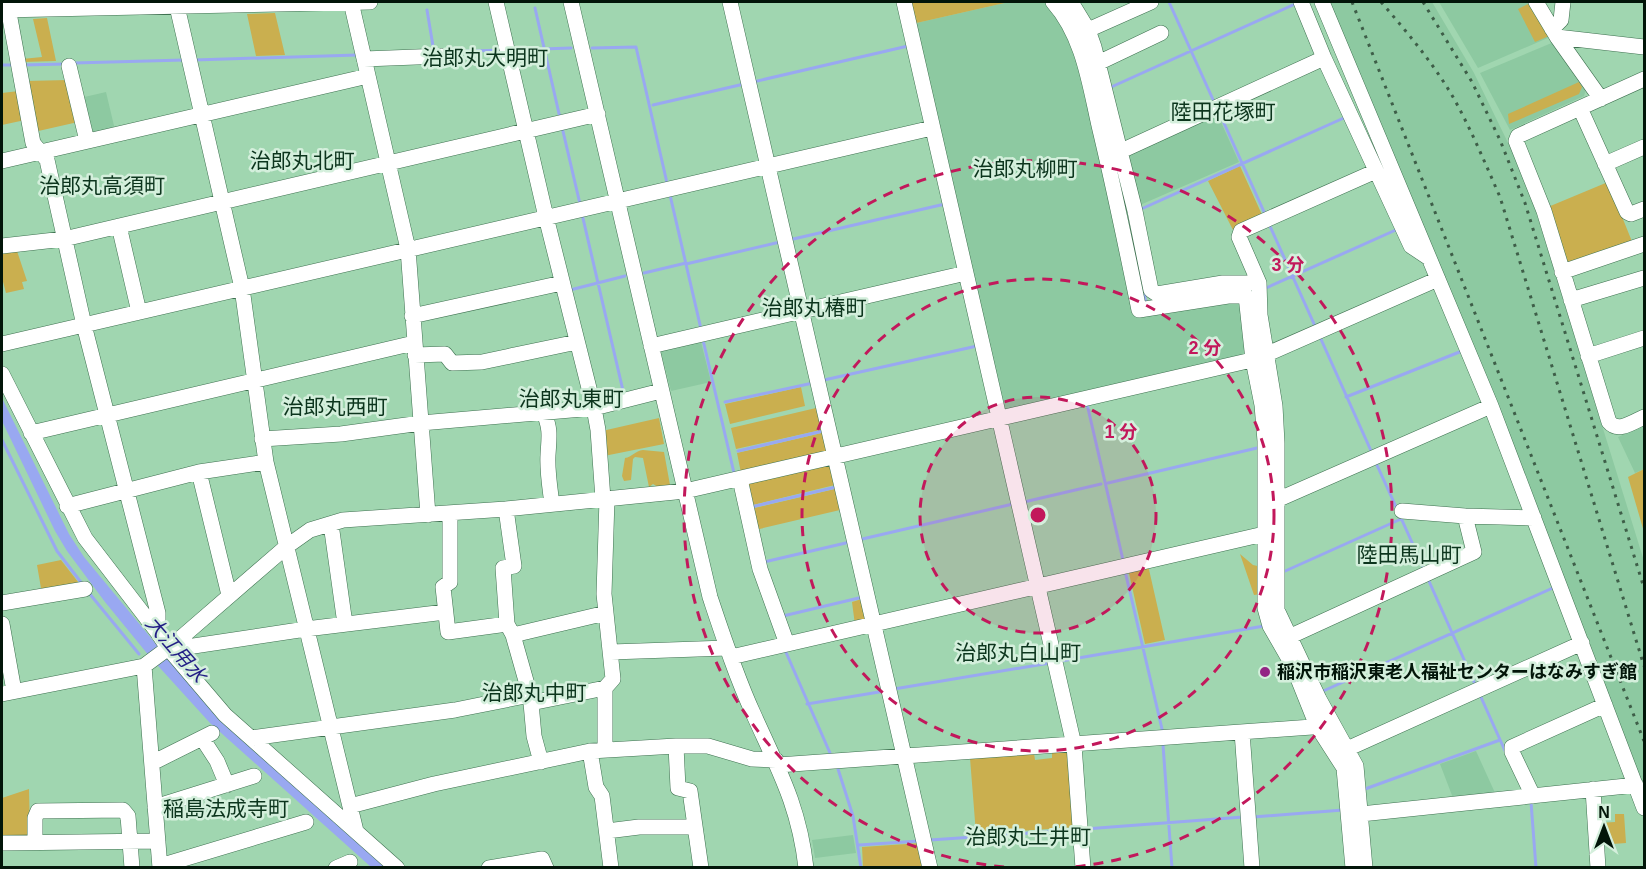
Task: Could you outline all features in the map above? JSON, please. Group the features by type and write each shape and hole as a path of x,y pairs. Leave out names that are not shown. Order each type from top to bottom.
{"street":[{"path":"351,2 408,249 428,514"},
{"path":"306,822 160,867 152,763 160,653 158,613 84,325 46,160 33,143 6,7 92,4 370,2"},
{"path":"496,2 598,430 605,499 604,594 613,679 605,688 596,787 602,796 607,831 608,866"},
{"path":"571,2 708,587 729,653 752,712 777,763 798,820 806,867"},
{"path":"730,2 930,867"},
{"path":"904,2 1074,745 1083,867"},
{"path":"1053,2 1064,14 1081,50 1121,216 1139,310 1228,296 1246,296 1259,358 1275,415 1277,610 1291,636 1323,722 1347,749 1356,766 1365,867"},
{"path":"1071,2 1088,30 1098,63 1135,211 1151,290 1157,294 1223,283 1259,283"},
{"path":"1088,30 1150,2"},
{"path":"1301,2 1323,58 1411,246 1429,258"},
{"path":"1536,2 1554,33 1601,99"},
{"path":"1554,33 1561,20 1563,2"},
{"path":"1326,3 1491,406 1644,808"},
{"path":"176,4 242,288 266,462 356,831"},
{"path":"1098,63 1161,33"},
{"path":"1554,33 1644,47"},
{"path":"364,59 442,56"},
{"path":"1119,152 1323,58"},
{"path":"69,66 87,141"},
{"path":"2,161 368,76"},
{"path":"1644,79 1518,136 1516,141 1544,211 1609,422 1612,427 1620,428 1644,417"},
{"path":"1580,108 1627,212 1631,214 1644,209"},
{"path":"2,246 64,239 597,114"},
{"path":"2,344 932,128"},
{"path":"1605,164 1644,147"},
{"path":"1353,867 1344,768 1323,722 1270,626 1265,608 1265,441 1259,358 1259,283 1239,237 1241,231 1376,171"},
{"path":"119,226 140,312"},
{"path":"1562,272 1644,244"},
{"path":"651,346 966,273"},
{"path":"1571,300 1644,278"},
{"path":"160,653 286,547 310,530 343,520 506,509 685,491 740,479 1259,358 1438,279"},
{"path":"412,316 562,283"},
{"path":"1588,357 1644,338"},
{"path":"31,433 254,380 415,349 445,354 452,363 482,362 577,342"},
{"path":"2,374 85,538 158,633"},
{"path":"262,439 341,434 421,423 594,408 662,391"},
{"path":"1277,500 1491,406"},
{"path":"543,413 549,426 550,442 547,456 552,504"},
{"path":"67,506 199,472 266,462"},
{"path":"199,472 229,595"},
{"path":"740,479 760,569 787,644"},
{"path":"506,509 514,566 503,568 510,630 530,699 534,736 541,762"},
{"path":"1402,511 1534,518"},
{"path":"450,513 450,582 443,587 448,632 510,630 606,613"},
{"path":"1291,636 1474,552 1466,516"},
{"path":"331,524 345,624"},
{"path":"610,652 729,653 787,644 1264,534"},
{"path":"2,603 85,589"},
{"path":"2,624 8,693 187,647 306,629 445,612"},
{"path":"1347,749 1582,643"},
{"path":"160,653 225,715 397,867"},
{"path":"251,738 605,688"},
{"path":"1533,796 1512,752 1512,747 1605,705"},
{"path":"350,806 434,784 598,751 708,746 752,759 777,763 1074,745 1242,732 1323,722"},
{"path":"1242,732 1252,867"},
{"path":"152,763 207,736 227,785"},
{"path":"676,746 678,788 690,791 701,867"},
{"path":"155,807 254,776"},
{"path":"1361,814 1636,785"},
{"path":"1593,789 1598,867"},
{"path":"35,842 35,818 38,811 123,810 129,816 132,867"},
{"path":"607,831 639,827 694,827"},
{"path":"2,843 158,841"},
{"path":"489,867 542,859 546,867"}],"shaded area":[{"path":"907,2 1009,2 912,24"},
{"path":"1009,2 1049,2 1077,51 1104,161 1216,111 1239,162 1117,215 1135,314 1242,300 1248,350 1244,358 1007,413 1001,409 912,24"},
{"path":"1326,2 1432,2 1474,73 1512,151 1535,209 1644,561 1644,792 1525,473 1472,345 1469,346 1361,74 1353,67"},
{"path":"1439,2 1530,2 1550,37 1478,68"},
{"path":"1528,4 1549,36 1535,42 1518,9"},
{"path":"275,13 285,55 256,56 247,14"},
{"path":"47,18 56,61 23,62 22,59 42,57 33,19"},
{"path":"1554,42 1586,89 1584,96 1510,130 1480,73"},
{"path":"68,80 78,122 34,132 26,81"},
{"path":"1579,82 1582,87 1579,94 1509,124 1508,114"},
{"path":"19,91 25,120 2,125 2,93"},
{"path":"106,92 115,130 94,135 80,98"},
{"path":"1240,166 1263,217 1233,230 1208,181"},
{"path":"1608,182 1633,244 1572,263 1566,262 1548,207"},
{"path":"16,248 27,281 22,282 24,289 6,293 2,278 2,250"},
{"path":"700,338 711,382 671,391 661,352 665,346"},
{"path":"801,387 805,406 730,424 725,404"},
{"path":"816,408 825,429 736,449 731,428"},
{"path":"659,418 664,444 604,456 602,431"},
{"path":"1644,425 1644,469 1635,473 1618,437"},
{"path":"826,432 827,454 741,473 737,453"},
{"path":"643,450 664,452 670,485 658,487 653,484 649,487 643,458 635,457 631,480 624,481 622,476 625,458"},
{"path":"827,463 835,467 839,484 749,506 744,483"},
{"path":"1644,469 1644,532 1628,477"},
{"path":"839,488 840,510 755,530 750,509"},
{"path":"1240,554 1253,565 1262,567 1262,594 1254,595"},
{"path":"61,560 82,587 42,594 37,565"},
{"path":"1148,565 1165,640 1145,644 1128,569"},
{"path":"865,598 870,619 855,625 852,602"},
{"path":"1065,751 1070,755 1076,827 976,834 970,758 1034,753 1035,760 1052,758 1052,752"},
{"path":"1476,751 1496,795 1453,798 1440,764"},
{"path":"29,789 30,835 2,838 2,798"},
{"path":"1615,814 1624,814 1626,843 1613,844 1612,838 1600,838 1598,823 1615,822"},
{"path":"853,835 856,853 815,858 812,840"},
{"path":"921,843 927,867 863,867 862,847"}],"water":[{"path":"2,398 69,534 84,557 156,644 390,867 371,867 210,723 150,657 105,602 55,531 2,421"}],"waterway":[{"path":"1169,2 1215,104"},
{"path":"1109,88 1295,4"},
{"path":"535,8 560,118"},
{"path":"427,10 434,52"},
{"path":"753,82 908,46"},
{"path":"592,48 636,47 667,183"},
{"path":"512,50 571,48"},
{"path":"446,52 501,50"},
{"path":"194,60 357,55"},
{"path":"74,63 184,60"},
{"path":"23,65 65,64"},
{"path":"2,65 13,65"},
{"path":"653,105 744,84"},
{"path":"1219,112 1265,214"},
{"path":"1139,210 1346,117"},
{"path":"562,127 580,204"},
{"path":"670,195 701,329"},
{"path":"789,240 945,204"},
{"path":"582,214 624,395"},
{"path":"1269,224 1315,326"},
{"path":"1266,288 1398,229"},
{"path":"686,264 780,242"},
{"path":"1136,255 1146,303 1148,303"},
{"path":"644,273 686,263"},
{"path":"570,290 625,276"},
{"path":"1320,337 1372,453"},
{"path":"703,340 734,473"},
{"path":"824,380 977,346"},
{"path":"1346,397 1462,351"},
{"path":"725,402 813,383"},
{"path":"1087,404 1123,560"},
{"path":"738,451 823,431"},
{"path":"2,440 57,551 83,585"},
{"path":"1108,483 1257,448"},
{"path":"1376,463 1397,509"},
{"path":"1024,502 1101,484"},
{"path":"751,507 836,487"},
{"path":"858,540 1013,504"},
{"path":"1401,518 1424,569"},
{"path":"1283,572 1401,519"},
{"path":"764,562 850,542"},
{"path":"1125,571 1162,729"},
{"path":"1428,579 1475,684"},
{"path":"1321,692 1555,587"},
{"path":"89,593 139,654"},
{"path":"783,616 863,597"},
{"path":"1061,661 1264,626"},
{"path":"785,650 830,753"},
{"path":"894,689 1050,663"},
{"path":"807,704 885,691"},
{"path":"1480,695 1506,753"},
{"path":"1365,789 1500,740"},
{"path":"1163,745 1172,868"},
{"path":"838,769 853,816 861,868"},
{"path":"1531,802 1536,868"},
{"path":"1253,817 1343,810"},
{"path":"1085,829 1243,817"},
{"path":"930,840 1075,830"},
{"path":"859,845 919,841"}],"railway":[{"path":"1352,2 1644,741"},
{"path":"1381,2 1410,36 1453,97 1500,197 1644,666"},
{"path":"1423,2 1472,82 1500,140 1525,203 1644,588"}],"place":[{"name":"稲沢市稲沢東老人福祉センターはなみすぎ館","path":"1265,672"}],"district":[{"name":"治郎丸大明町","path":"485,58"},
{"name":"陸田花塚町","path":"1223,112"},
{"name":"治郎丸北町","path":"302,161"},
{"name":"治郎丸柳町","path":"1025,169"},
{"name":"治郎丸高須町","path":"102,186"},
{"name":"治郎丸椿町","path":"814,308"},
{"name":"治郎丸東町","path":"571,399"},
{"name":"治郎丸西町","path":"335,407"},
{"name":"陸田馬山町","path":"1409,555"},
{"name":"治郎丸白山町","path":"1018,653"},
{"name":"治郎丸中町","path":"534,693"},
{"name":"稲島法成寺町","path":"226,809"},
{"name":"治郎丸土井町","path":"1028,837"}],"water label":[{"name":"大江用水","path":"176,649"}]}
